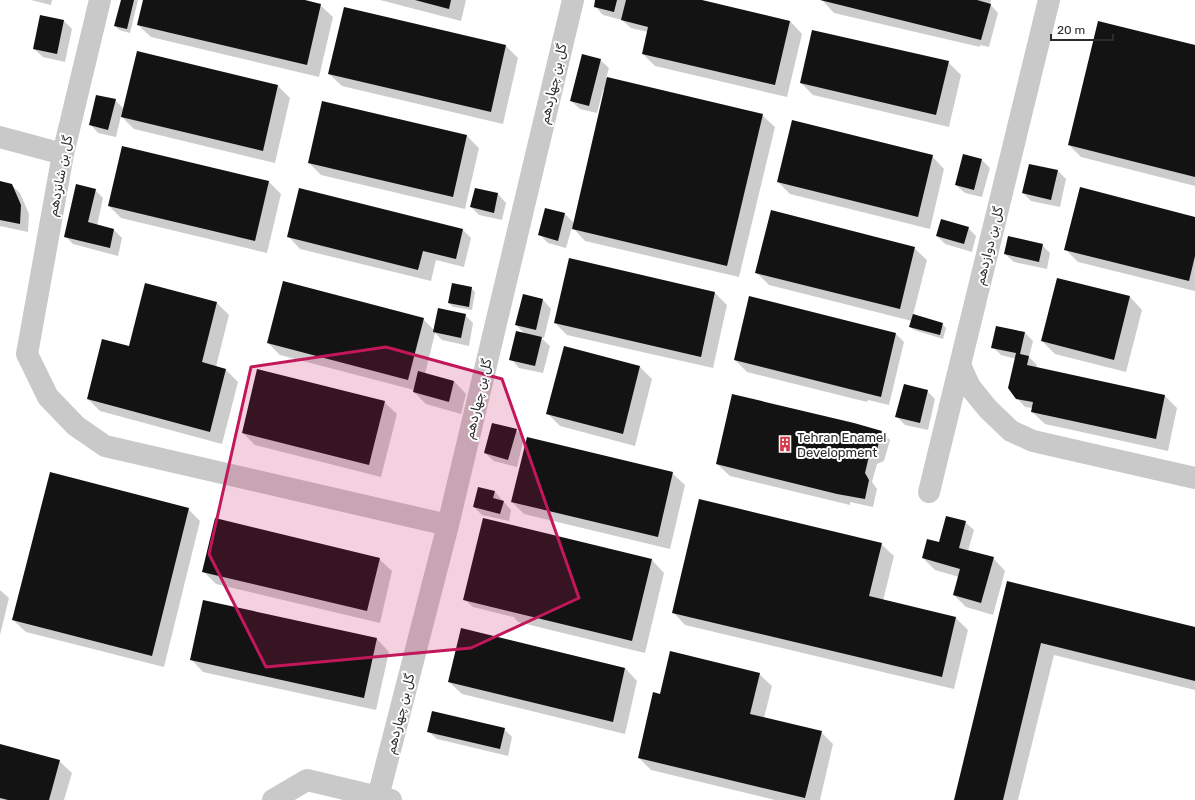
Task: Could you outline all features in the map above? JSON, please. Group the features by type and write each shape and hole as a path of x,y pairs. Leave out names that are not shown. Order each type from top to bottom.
{"street":[{"name":"گل بن شانزدهم","path":"100,0 63,154 27,354 48,397 76,426 105,446 448,525"},
{"name":"گل بن چهاردهم","path":"385,798 572,0"},
{"name":"گل بن دوازدهم","path":"929,492 1049,0"},
{"path":"0,137 63,154"},
{"path":"960,365 970,388 988,409 1012,431 1033,441 1195,478"},
{"path":"273,800 307,780 385,798"}],"highlighted area":[{"path":"386,347 502,379 579,598 471,648 266,667 209,554 251,367"}],"building":[{"path":"121,0 134,0 127,29 114,26"},
{"path":"143,0 305,0 321,4 307,65 137,25"},
{"path":"415,0 451,0 449,9"},
{"path":"595,0 617,0 614,12 594,7"},
{"path":"626,0 702,0 790,21 775,85 642,54 648,27 621,20"},
{"path":"820,0 977,0 991,4 981,40"},
{"path":"344,7 506,45 491,112 328,74"},
{"path":"40,15 64,20 57,54 33,49"},
{"path":"1098,21 1195,45 1195,177 1068,145"},
{"path":"812,30 949,61 936,115 800,83"},
{"path":"137,51 278,85 263,151 121,117"},
{"path":"582,54 601,59 589,106 570,101"},
{"path":"607,77 763,114 727,266 572,229"},
{"path":"96,95 116,99 108,130 89,125"},
{"path":"322,101 467,135 453,197 308,163"},
{"path":"792,120 933,155 918,217 777,182"},
{"path":"122,146 269,181 255,241 108,206"},
{"path":"963,154 982,159 974,190 955,185"},
{"path":"1029,164 1058,170 1051,200 1022,193"},
{"path":"0,181 12,184 21,205 20,224 0,220"},
{"path":"76,184 96,189 88,222 114,229 110,248 64,237"},
{"path":"1080,187 1195,217 1195,256 1189,281 1064,250"},
{"path":"299,188 463,229 456,259 423,251 418,270 287,237"},
{"path":"475,188 498,193 494,213 470,207"},
{"path":"545,208 565,213 558,241 538,235"},
{"path":"771,210 915,247 900,309 755,273"},
{"path":"941,219 969,227 964,244 936,236"},
{"path":"1008,236 1043,244 1039,262 1004,254"},
{"path":"569,258 715,292 701,357 554,323"},
{"path":"1057,278 1130,296 1114,360 1041,341"},
{"path":"283,281 424,318 408,380 267,343"},
{"path":"145,283 217,302 202,362 226,369 210,432 87,399 102,339 129,346"},
{"path":"452,283 472,287 469,307 448,303"},
{"path":"523,294 543,299 536,330 515,325"},
{"path":"749,296 896,333 881,397 734,360"},
{"path":"438,308 466,314 461,338 433,332"},
{"path":"913,314 943,323 940,335 909,327"},
{"path":"996,326 1025,332 1020,354 1029,356 1027,365 1165,395 1156,439 1031,412 1033,402 1016,399 1008,388 1016,353 991,348"},
{"path":"516,331 542,337 535,366 509,360"},
{"path":"564,346 640,366 623,434 546,414"},
{"path":"257,369 385,401 369,465 242,433"},
{"path":"418,371 454,381 449,402 413,392"},
{"path":"904,384 928,390 920,423 895,417"},
{"name":"Tehran Enamel Development","path":"732,394 882,431 876,453 869,456 865,473 869,480 865,499 837,494 716,464"},
{"path":"492,423 517,429 508,460 484,453"},
{"path":"527,437 673,472 658,537 511,502"},
{"path":"50,472 189,508 152,656 12,620"},
{"path":"478,487 495,491 493,498 504,501 500,514 473,507"},
{"path":"699,499 882,543 869,596 956,617 942,677 672,613"},
{"path":"946,516 966,521 959,548 994,557 981,603 953,595 960,569 922,558 927,539 939,542"},
{"path":"215,518 380,558 367,611 202,572"},
{"path":"483,518 652,559 632,641 463,600"},
{"path":"1007,581 1195,627 1195,681 1041,643 1003,800 954,800"},
{"path":"203,600 377,638 364,698 190,660"},
{"path":"461,628 625,668 613,722 448,682"},
{"path":"670,651 760,673 750,714 822,731 805,798 638,758 653,692 660,694"},
{"path":"432,711 505,728 500,749 427,732"},
{"path":"0,744 60,760 49,800 8,800 0,798"}],"place":[{"name":"Tehran Enamel Development","path":"785,444"}]}
